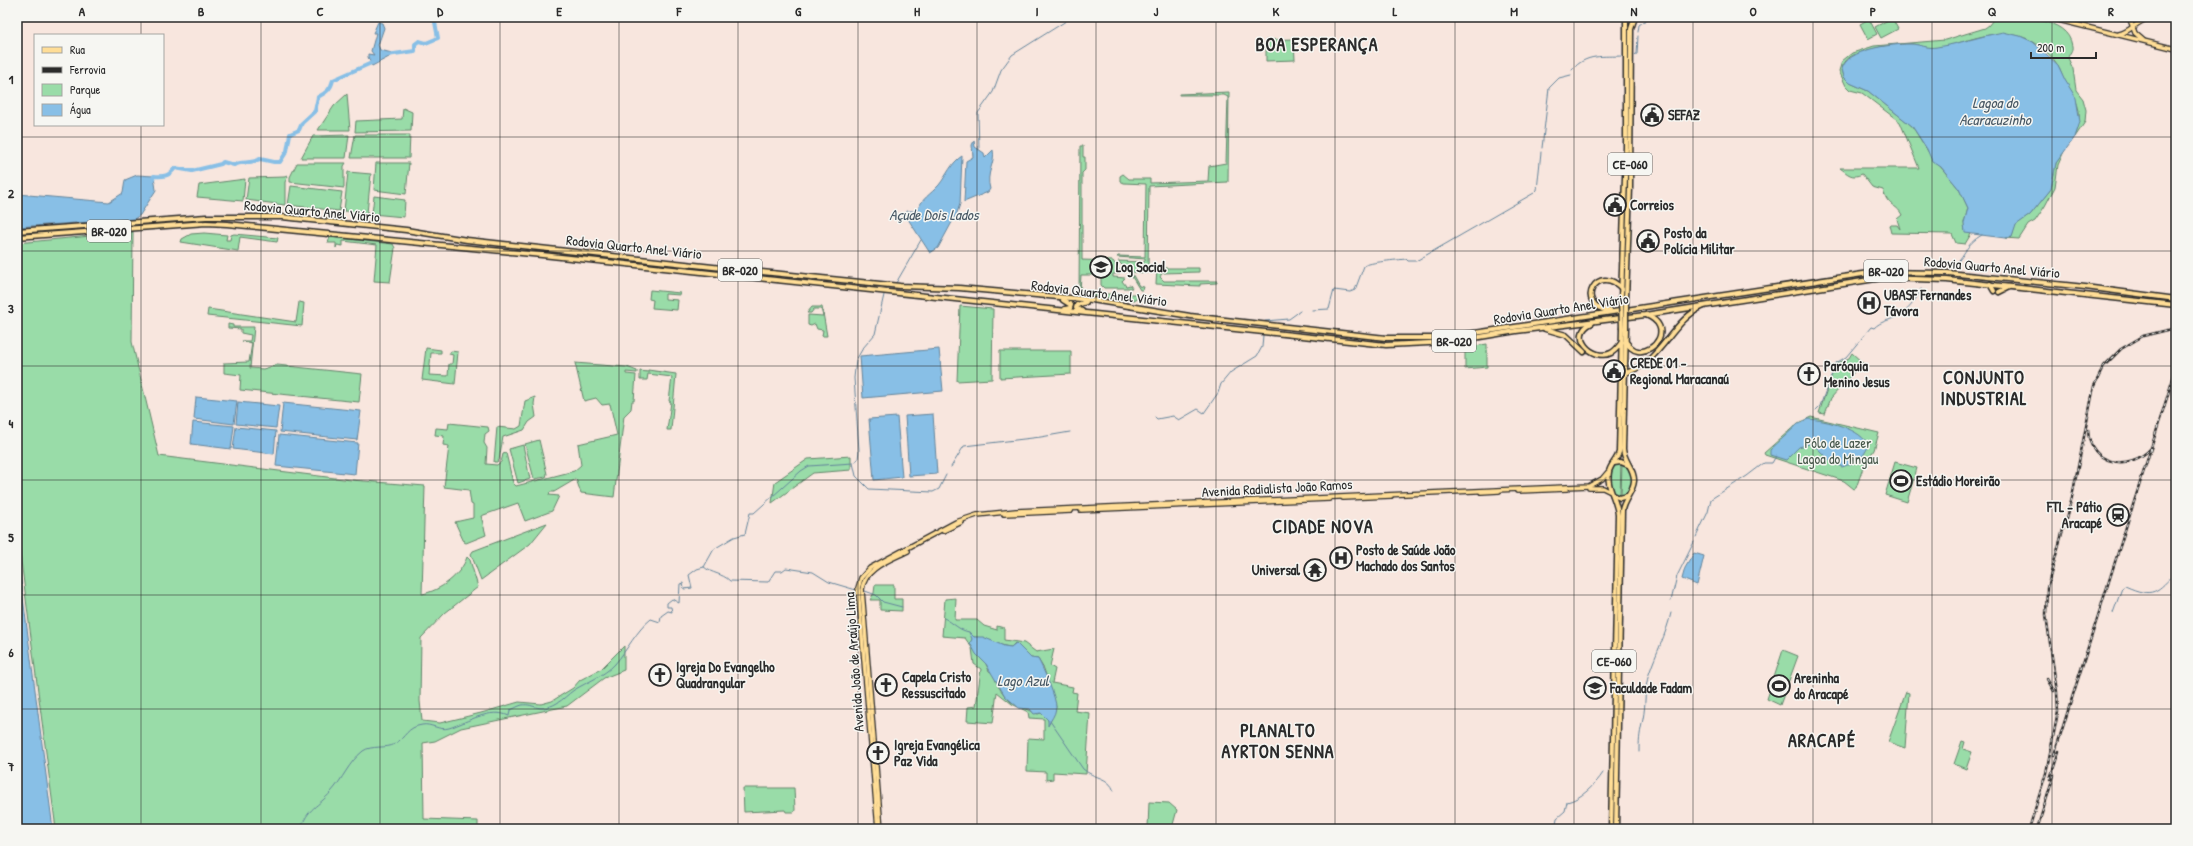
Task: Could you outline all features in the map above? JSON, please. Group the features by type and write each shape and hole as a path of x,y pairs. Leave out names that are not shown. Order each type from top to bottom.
{"highway":[{"name":"CE-060","path":"1624,299 1622,288 1626,147 1626,17"},
{"name":"CE-060","path":"1616,829 1622,510 1624,502 1634,482 1633,472 1628,465 1623,449 1625,373 1624,299 1630,188 1630,29 1635,17"},
{"name":"Rodovia Quarto Anel Viário","path":"17,231 238,216 282,217 423,233 475,241 722,268 1092,300 1169,313 1386,338 1429,338 1468,334 1855,274 1899,271 1948,274 2085,287 2176,299"},
{"name":"Rodovia Quarto Anel Viário","path":"17,237 206,223 339,234 721,276 1386,345 1417,345 1463,340 1645,314 1869,278 1905,277 1946,280 2176,305"},
{"path":"339,234 340,224"},
{"path":"422,243 423,233"},
{"path":"612,256 615,264"},
{"path":"636,266 637,258"},
{"path":"721,276 722,268"},
{"path":"1946,280 1948,274"},
{"path":"826,278 826,286"},
{"path":"1978,283 1987,278"},
{"path":"1614,312 1602,310 1594,306 1591,297 1591,290 1597,283 1605,279 1614,281 1622,288"},
{"path":"1990,284 1994,291"},
{"path":"1999,292 2010,286"},
{"path":"1056,297 1071,305 1070,308 1056,310"},
{"path":"1089,313 1076,308 1080,303 1092,300"},
{"path":"1625,373 1635,370 1645,363 1686,317 1709,304"},
{"path":"1598,321 1586,327 1581,335 1584,344 1593,352 1602,355 1609,354 1624,342 1634,350 1641,351 1648,349 1659,338 1661,330 1660,324 1654,318 1645,314"},
{"path":"1251,322 1252,330"},
{"path":"1539,328 1563,333 1584,352"},
{"path":"1463,340 1468,334"},
{"name":"CE-060","path":"1611,829 1618,515 1617,503 1608,483 1609,471 1619,452 1624,342"},
{"path":"1613,464 1621,462 1628,465"},
{"path":"1612,493 1620,498 1628,495"}],"main road":[{"path":"2046,17 2176,49"},
{"path":"2129,17 2136,34 2146,42"},
{"path":"2116,35 2127,31 2133,26 2149,18"},
{"name":"Avenida Radialista João Ramos","path":"943,529 977,515 1016,511 1589,486 1602,480 1609,471"},
{"name":"Avenida Radialista João Ramos","path":"943,529 968,520 1016,513 1597,487 1612,493"},
{"path":"871,569 943,529"},
{"name":"Avenida João de Araújo Lima","path":"871,569 861,578 858,588 878,829"},
{"name":"Avenida João de Araújo Lima","path":"871,569 865,578 862,590 881,829"}],"green space":[{"path":"1995,17 2016,17 2040,20 2061,29 2068,36 2072,48 2068,58 2073,69 2076,90 2083,99 2086,110 2085,122 2075,137 2079,120 2078,108 2058,66 2054,59 2040,47 2030,40 2019,36 2008,34 1987,35 1936,48 1912,44 1898,44 1871,49 1855,54 1845,62 1842,67 1844,77 1850,83 1868,91 1912,126 1929,153 1959,189 1968,208 1964,223 1965,232 1971,234 1965,244 1956,243 1952,234 1891,233 1889,225 1897,225 1900,229 1897,219 1902,215 1900,211 1887,200 1883,190 1872,187 1862,174 1853,176 1840,168 1919,168 1900,122 1862,93 1850,90 1846,86 1839,71 1842,61 1852,53 1874,46 1945,40 1985,28"},
{"path":"1892,18 1898,29 1881,38 1875,27"},
{"path":"1869,19 1877,34 1868,39 1860,24"},
{"path":"1294,39 1295,60 1266,61 1266,40"},
{"path":"1229,92 1228,182 1149,186 1148,273 1131,272 1139,286 1144,287 1143,290 1140,290 1129,272 1118,261 1144,262 1146,259 1117,257 1145,257 1146,184 1124,183 1120,181 1120,176 1123,174 1129,179 1150,179 1150,183 1208,181 1209,166 1226,163 1228,97 1224,95 1179,94"},
{"path":"347,94 350,130 318,130 334,106"},
{"path":"403,108 412,112 411,131 355,132 356,121 402,119"},
{"path":"349,135 346,158 301,158 313,136"},
{"path":"355,135 410,135 409,158 351,158"},
{"path":"1080,146 1083,146 1083,157 1085,157 1085,170 1082,173 1082,260 1113,261 1120,271 1119,274 1113,274 1113,277 1125,278 1122,281 1126,286 1130,285 1132,288 1104,288 1101,285 1101,275 1081,275 1080,292 1098,295 1098,289 1103,294 1136,294 1139,297 1135,300 1079,295"},
{"path":"2065,149 2058,165 2055,187 2035,221 2028,225 2019,239 2005,238 2012,237 2015,225 2030,215 2051,189 2056,163"},
{"path":"297,163 346,163 344,166 344,188 290,182 290,177"},
{"path":"376,163 409,163 406,194 374,190"},
{"path":"348,172 371,174 367,213 344,211"},
{"path":"286,175 288,176 285,182 285,205 246,200 249,178 285,177"},
{"path":"245,179 243,201 197,197 199,185"},
{"path":"291,186 342,192 339,211 288,205"},
{"path":"374,196 405,200 404,217 372,214"},
{"path":"133,232 132,342 159,456 351,480 425,486 422,594 443,586 460,570 467,557 470,560 478,587 445,613 421,638 420,701 422,721 440,723 519,702 541,704 552,701 573,688 580,680 601,669 624,646 624,670 604,678 567,706 461,728 435,741 423,743 424,819 478,821 478,829 56,829 17,530 17,243"},
{"path":"204,233 227,235 226,240 230,240 231,235 234,234 278,238 277,242 240,237 238,251 181,242 182,239 191,234"},
{"path":"330,237 393,244 395,248 390,282 374,281 377,245 343,241 343,246 337,245 336,248 336,243 328,243"},
{"path":"1157,268 1199,268 1199,272 1162,273 1160,277 1164,281 1217,281 1217,283 1200,284 1200,286 1156,284"},
{"path":"650,290 680,293 680,295 665,294 665,299 678,300 677,310 652,308 653,300 649,299"},
{"path":"299,302 304,303 302,326 207,316 208,309 296,322"},
{"path":"960,306 993,309 992,379 957,381"},
{"path":"812,307 822,307 827,336 822,336 823,330 817,329 815,324 811,326 808,325 808,315 823,316 821,309 814,309 811,313 807,313"},
{"path":"228,324 233,325 233,327 254,327 250,368 263,369 277,365 362,374 359,402 240,390 241,375 224,373 224,363 249,362 252,343 242,341 250,341 251,335 241,333 241,329 228,328"},
{"path":"1487,344 1487,367 1465,369 1465,351 1469,351 1469,347"},
{"path":"426,348 441,350 441,353 431,353 429,375 448,376 449,364 452,364 453,355 449,354 451,351 458,352 455,384 422,380"},
{"path":"1000,351 1071,351 1071,374 1000,378"},
{"path":"1852,353 1863,363 1857,369 1836,364 1849,358"},
{"path":"575,363 627,367 637,371 637,373 626,372 626,374 636,375 634,401 632,401 631,409 624,416 614,497 581,493 576,479 554,492 550,492 549,495 559,496 552,511 525,521 518,503 481,516 486,535 466,543 464,542 455,522 473,518 473,505 471,504 469,490 444,487 449,446 443,445 444,436 435,435 436,428 448,429 449,423 488,427 489,431 485,434 484,443 487,448 486,464 497,465 501,462 503,454 506,453 513,483 516,486 574,471 581,465 578,444 617,435 610,404 602,405 596,398 584,401"},
{"path":"1835,365 1854,372 1831,398 1825,414 1819,413"},
{"path":"648,370 676,374 671,430 667,430 671,402 669,401 672,377 648,374 647,380 640,380 640,371 648,372"},
{"path":"535,397 534,404 536,417 529,422 524,430 503,437 499,460 494,462 497,427 516,429 521,426 525,401"},
{"name":"Pólo de Lazer Lagoa do Mingau","path":"1811,417 1879,433 1874,450 1864,465 1856,488 1854,489 1844,481 1765,455 1764,453 1798,423"},
{"path":"539,440 547,474 546,477 534,479 525,444"},
{"path":"523,445 530,479 518,483 509,449"},
{"path":"851,456 851,470 813,473 772,503 775,482 808,459"},
{"name":"Estádio Moreirão","path":"1895,462 1917,468 1907,502 1885,495"},
{"path":"1621,463 1620,496 1613,491 1610,478 1612,469 1615,465"},
{"path":"1622,463 1629,468 1632,480 1629,492 1621,496"},
{"path":"547,523 530,544 481,580 471,554 473,551"},
{"path":"875,585 894,585 894,599 902,599 902,611 880,610 880,600 870,600 874,593"},
{"path":"956,598 955,620 977,620 984,626 997,630 997,626 1004,628 1004,640 1024,643 1036,652 1054,649 1050,666 1055,669 1052,683 1073,687 1072,692 1077,693 1075,711 1090,713 1086,774 1053,772 1053,779 1046,780 1046,772 1027,771 1028,738 1044,739 1044,719 1029,718 1028,712 1012,704 997,692 993,723 967,721 968,707 976,706 981,669 974,664 972,648 965,638 942,636 945,599","holes":["974,637 979,637 1011,647 1015,643 1031,658 1038,659 1044,669 1056,707 1049,724 1048,720 1041,713 1038,714 1011,702 1005,696 998,686 993,673 989,671 986,664 970,643"]},
{"path":"1783,650 1798,656 1780,705 1767,699"},
{"path":"1906,692 1909,693 1905,748 1888,742"},
{"path":"1962,741 1965,742 1963,749 1972,752 1966,769 1954,764"},
{"path":"743,788 794,788 795,810 794,812 786,812 785,810 744,812"},
{"path":"1149,802 1169,803 1177,810 1172,828 1148,828"}],"water":[{"path":"378,22 382,23 384,28 378,45 380,50 392,53 389,57 372,66 368,54 374,55 371,51 376,33 373,33"},
{"name":"Lagoa do Acaracuzinho","path":"2003,32 2020,36 2033,42 2058,65 2076,98 2080,122 2075,137 2056,163 2051,189 2030,215 2016,225 2012,237 2005,238 1965,233 1964,223 1968,208 1959,189 1941,167 1932,161 1927,149 1912,126 1868,91 1850,83 1844,77 1842,69 1846,62 1852,57 1871,49 1892,45 1910,44 1937,47"},
{"name":"Açude Dois Lados","path":"974,141 975,147 984,153 985,158 993,150 994,155 989,178 990,189 988,192 964,202 966,161 973,157 972,145"},
{"name":"Açude Dois Lados","path":"962,156 960,204 957,213 938,248 930,253 906,216 907,211 917,211 924,200 939,185 952,166"},
{"path":"137,175 154,176 156,190 140,215 134,219 17,227 17,194 109,202 123,193 125,180"},
{"path":"939,349 943,391 863,398 860,356"},
{"path":"196,397 237,401 234,424 194,419"},
{"path":"238,402 279,406 276,428 236,424"},
{"path":"283,403 361,411 357,440 280,432"},
{"path":"933,414 937,474 909,476 905,416"},
{"path":"897,417 902,477 874,480 869,419"},
{"path":"1808,419 1824,421 1842,426 1859,435 1865,440 1868,446 1864,454 1858,460 1842,467 1830,461 1812,443 1799,447 1786,460 1770,455 1770,450 1798,424"},
{"path":"193,422 234,426 231,449 191,444"},
{"path":"236,427 276,431 274,454 233,449"},
{"path":"279,435 358,443 355,474 276,466"},
{"path":"17,551 53,829 17,829"},
{"path":"1694,553 1704,556 1697,585 1682,579 1685,568"},
{"name":"Lago Azul","path":"969,632 974,637 983,637 1004,646 1011,647 1016,643 1031,658 1038,659 1056,704 1055,713 1048,726 1048,720 1041,713 1034,714 1030,709 1019,708 1005,696 986,664 976,654 970,643 972,639"}],"waterway":[{"path":"387,55 415,51 415,44 419,41 426,43 438,38 434,17"},
{"path":"1638,32 1639,25 1650,17"},
{"path":"979,150 978,113 993,92 1001,70 1012,55 1066,21"},
{"path":"1633,55 1637,54 1638,36"},
{"path":"1572,70 1577,65 1589,58 1602,56 1623,56"},
{"path":"152,180 154,176 166,175 171,173 175,168 192,171 221,164 223,162 234,165 253,162 260,159 280,162 287,151 290,134 299,130 302,123 315,111 318,97 328,90 333,80 376,61"},
{"path":"1542,148 1549,88 1559,78 1571,75"},
{"path":"1312,310 1329,309 1334,290 1350,292 1355,290 1364,266 1377,262 1406,259 1408,261 1416,261 1534,193 1537,190 1541,152"},
{"path":"1952,267 1957,263 1969,246 1982,235"},
{"path":"896,283 921,240"},
{"path":"1816,410 1820,406 1836,363 1846,357 1871,327 1874,328 1879,324 1905,312 1914,302 1921,289"},
{"path":"854,462 858,459 859,450 854,378 856,360 863,348 875,334 884,295"},
{"path":"1265,321 1289,319 1300,311"},
{"path":"1155,417 1157,419 1173,416 1179,420 1198,409 1204,413 1218,393 1221,384 1231,372 1257,356 1262,347 1263,335"},
{"path":"951,467 964,446 1070,432"},
{"path":"1696,537 1708,512 1711,499 1747,476 1764,463 1772,463 1776,456"},
{"path":"301,829 306,816 331,792 353,761 366,749 395,744 410,730 417,726 429,725 445,729 487,714 494,713 509,716 510,710 522,705 545,708 559,702 574,690 606,672 615,664 636,635 651,619 660,622 661,616 668,611 672,612 671,607 667,607 667,603 672,599 679,603 680,584 683,583 684,589 692,588 689,575 697,569 704,567 714,549 734,537 745,534 750,513 754,513 801,471 809,466 853,463 856,476 869,489 933,492 939,489 946,475"},
{"path":"1671,601 1677,576 1694,542"},
{"path":"704,567 724,576 730,581 768,582 775,571 782,571 786,568 813,572 829,582 856,590"},
{"path":"2113,613 2122,588 2125,586 2149,593 2159,589 2176,572"},
{"path":"865,591 876,595 883,602 902,607"},
{"path":"1639,752 1647,680 1671,613"},
{"path":"944,618 962,630 969,632"},
{"path":"1050,721 1083,769 1092,775 1105,780 1112,786 1114,791"},
{"path":"1555,829 1557,818 1565,811 1567,802 1577,798 1587,791 1603,773"}],"railway":[{"path":"2029,829 2046,773 2058,712 2057,692 2046,615 2047,588 2072,497 2094,386 2104,366 2121,349 2143,336 2176,328"},
{"path":"2054,755 2176,369"},
{"path":"2088,430 2090,442 2095,451 2112,461 2122,462 2132,460 2142,456 2151,448"},
{"path":"2047,679 2054,691"},
{"path":"2050,779 2059,751"},
{"path":"2037,829 2054,775"}],"place":[{"name":"SEFAZ","path":"1652,115"},
{"name":"Correios","path":"1615,205"},
{"name":"Posto da Polícia Militar","path":"1648,241"},
{"name":"Log Social","path":"1101,267"},
{"name":"UBASF Fernandes Távora","path":"1869,303"},
{"name":"CREDE 01 - Regional Maracanaú","path":"1614,371"},
{"name":"Paróquia Menino Jesus","path":"1809,374"},
{"name":"Estádio Moreirão","path":"1901,481"},
{"name":"FTL - Pátio Aracapé","path":"2118,515"},
{"name":"Posto de Saúde João Machado dos Santos","path":"1341,558"},
{"name":"Universal","path":"1315,570"},
{"name":"Igreja Do Evangelho Quadrangular","path":"660,675"},
{"name":"Capela Cristo Ressuscitado","path":"886,685"},
{"name":"Areninha do Aracapé","path":"1779,686"},
{"name":"Faculdade Fadam","path":"1595,688"},
{"name":"Igreja Evangélica Paz Vida","path":"878,753"}],"district":[{"name":"BOA ESPERANÇA","path":"1317,45"},
{"name":"CONJUNTO INDUSTRIAL","path":"1984,388"},
{"name":"CIDADE NOVA","path":"1323,527"},
{"name":"PLANALTO AYRTON SENNA","path":"1278,741"},
{"name":"ARACAPÉ","path":"1822,741"}]}
